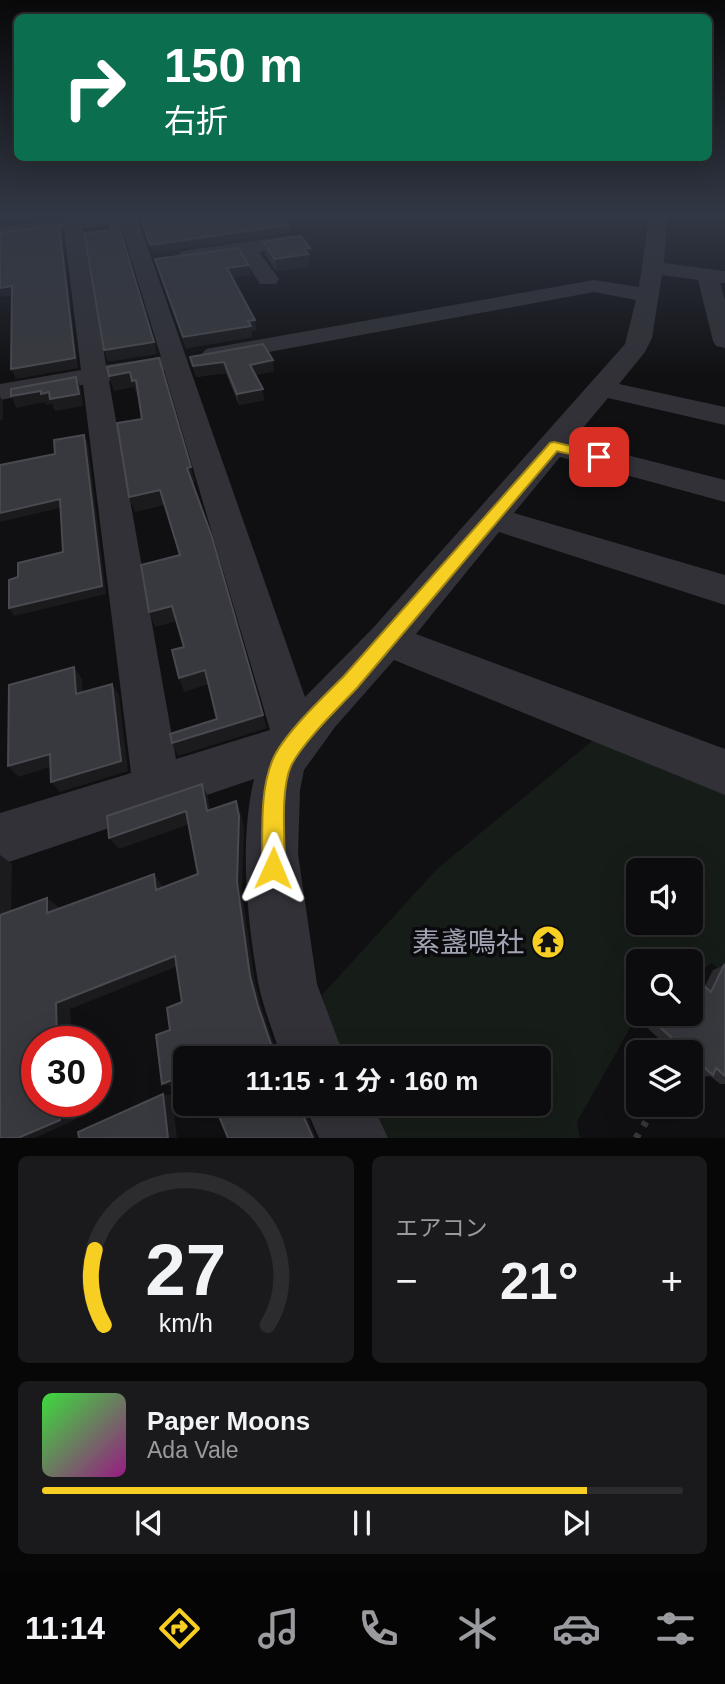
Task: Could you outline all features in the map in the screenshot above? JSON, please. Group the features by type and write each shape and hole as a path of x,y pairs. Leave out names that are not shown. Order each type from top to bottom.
{"street":[{"path":"79,269 157,789"},
{"path":"144,269 297,743"},
{"path":"261,269 268,279"},
{"path":"309,1046 288,984 272,854 276,790 282,762 319,713 387,640 603,389 640,338 652,269"},
{"path":"0,392 594,286 716,276 725,341"},
{"path":"603,389 725,416"},
{"path":"554,446 725,491"},
{"path":"492,518 725,590"},
{"path":"387,640 725,772"},
{"path":"0,839 297,743"},
{"path":"343,1116 354,1138"}],"path":[{"path":"636,1138 649,1117"}],"shaded area":[{"name":"素盞鳴社","path":"625,714 725,773 725,974 711,963 703,969 703,949 626,949 626,1026 631,1026 577,1122 580,1138 385,1138 373,1116 551,1116 551,1046 338,1046 322,995 437,869"}],"building":[{"path":"0,269 64,269 75,358 11,369 12,286 0,288"},
{"path":"90,269 132,269 154,342 104,350"},
{"path":"159,269 228,269 255,320 248,321 251,326 183,337"},
{"path":"263,344 273,360 250,365 263,389 237,394 224,362 193,366 190,357"},
{"path":"159,358 191,467 187,468 212,537 263,715 172,743 170,734 217,719 205,670 179,678 172,650 184,647 172,606 149,612 141,565 180,555 160,490 129,497 117,423 142,419 136,380 132,381 130,372 109,376 107,367"},
{"path":"76,377 79,394 50,399 49,392 41,394 41,391 11,396 11,389"},
{"path":"84,435 102,586 9,608 9,580 18,577 18,563 63,552 60,499 0,513 0,465 55,454 54,440"},
{"path":"74,667 76,694 112,684 121,761 51,782 50,754 8,766 9,685"},
{"path":"202,784 207,811 236,801 239,816 237,882 250,976 272,1046 173,1046 173,1079 162,1084 156,1035 170,1030 167,1008 182,1002 175,956 56,1003 57,1026 21,1026 21,1117 60,1117 60,1120 18,1138 0,1138 0,915 47,898 47,913 154,874 156,890 198,874 186,811 109,838 107,816"},
{"path":"724,965 725,1076 716,1068 713,1075 703,1066 703,1040 674,1040 659,1026 703,1026 703,985 711,992"},
{"path":"163,1094 168,1138 79,1138 78,1132"},
{"path":"219,1116 303,1116 313,1138 228,1138"}],"place":[{"name":"素盞鳴社","path":"548,942"}],"route":[{"path":"273,868 276,790 282,762 319,713 351,682 554,446 599,457"}]}
